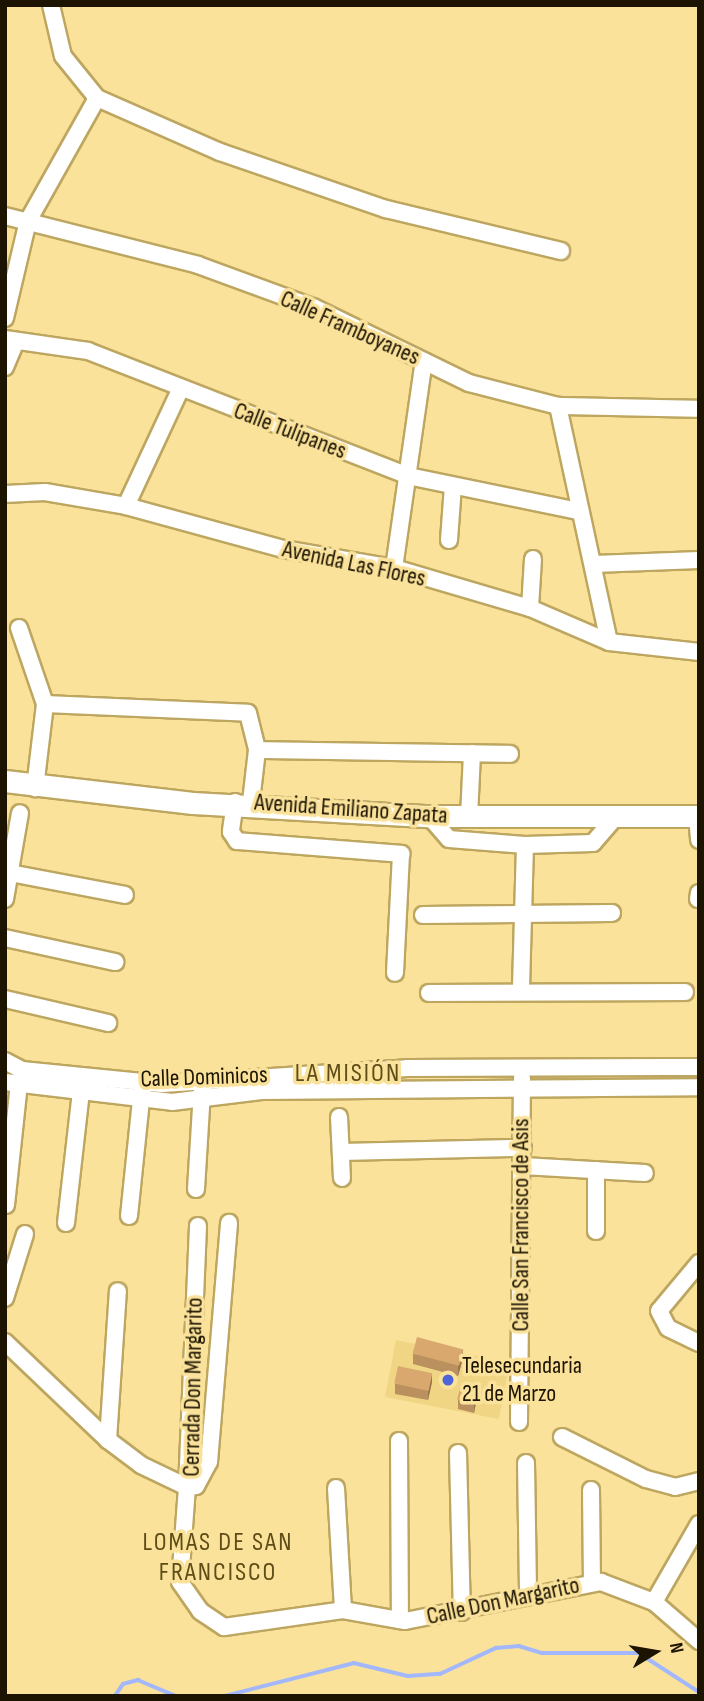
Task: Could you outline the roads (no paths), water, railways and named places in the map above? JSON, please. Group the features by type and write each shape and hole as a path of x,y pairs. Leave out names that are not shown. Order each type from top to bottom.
{"main road":[{"name":"Avenida Emiliano Zapata","path":"5,781 36,788 429,816 613,820 698,816"}],"street":[{"path":"51,5 63,56 97,98 220,152 386,209 561,251"},
{"path":"5,318 27,221 97,98"},
{"name":"Calle Framboyanes","path":"5,216 198,265 313,307 469,383 558,406 699,409"},
{"path":"5,367 10,340"},
{"name":"Calle Tulipanes","path":"10,340 88,351 180,390 408,476 579,511"},
{"path":"394,568 424,361"},
{"path":"125,506 180,390"},
{"path":"558,406 609,642"},
{"path":"449,540 453,486"},
{"name":"Avenida Las Flores","path":"5,494 45,492 125,506 282,549 394,568 530,608 609,642 699,652"},
{"path":"530,608 533,559"},
{"path":"594,564 699,560"},
{"path":"19,628 45,704 36,788"},
{"path":"45,704 248,713 257,750 243,802 231,832 237,841 401,854 395,972"},
{"path":"257,750 510,754"},
{"path":"469,817 472,753"},
{"path":"5,899 20,813"},
{"path":"429,816 449,839 525,845 593,843 613,820"},
{"path":"698,816 699,840"},
{"path":"521,988 525,845"},
{"path":"10,873 125,895"},
{"path":"698,899 699,893"},
{"path":"423,915 612,913"},
{"path":"5,938 115,962"},
{"path":"429,993 521,988 685,992"},
{"path":"5,999 108,1023"},
{"name":"Calle Dominicos","path":"5,1061 22,1070 144,1082 338,1071 699,1067"},
{"name":"Calle San Francisco de Asis","path":"519,1422 523,1069"},
{"path":"338,1071 339,1089"},
{"path":"66,1223 83,1075"},
{"path":"196,1189 202,1080"},
{"path":"129,1216 144,1082"},
{"path":"6,1205 12,1083"},
{"name":"Calle Dominicos","path":"12,1083 141,1100 202,1099 339,1089 699,1087"},
{"path":"339,1117 342,1178"},
{"path":"341,1152 523,1148"},
{"path":"523,1166 645,1172"},
{"path":"596,1170 596,1231"},
{"name":"Cerrada Don Margarito","path":"198,1226 187,1487 196,1486 209,1462 229,1223"},
{"path":"5,1298 26,1234"},
{"path":"699,1263 659,1311 668,1328 699,1343"},
{"path":"108,1440 118,1291"},
{"path":"5,1342 108,1440 141,1465 187,1487"},
{"path":"562,1437 646,1479 675,1487 699,1481"},
{"path":"399,1441 400,1620"},
{"path":"458,1453 462,1612"},
{"path":"526,1463 528,1593"},
{"name":"Calle Don Margarito","path":"187,1487 180,1582 200,1611 224,1627 343,1610 400,1620 462,1612 528,1593 592,1583 627,1588 654,1602 699,1641"},
{"path":"336,1488 343,1610"},
{"path":"591,1490 592,1583"},
{"path":"654,1602 699,1524"}],"waterway":[{"path":"225,1696 354,1663 408,1676 440,1674 496,1648 519,1646 542,1653 639,1653 699,1692"},
{"path":"115,1696 123,1684 138,1680 176,1696"}],"place":[{"name":"Telesecundaria 21 de Marzo","path":"448,1380"}],"district":[{"name":"LA MISIÓN","path":"348,1074"},
{"name":"LOMAS DE SAN FRANCISCO","path":"218,1558"}]}
